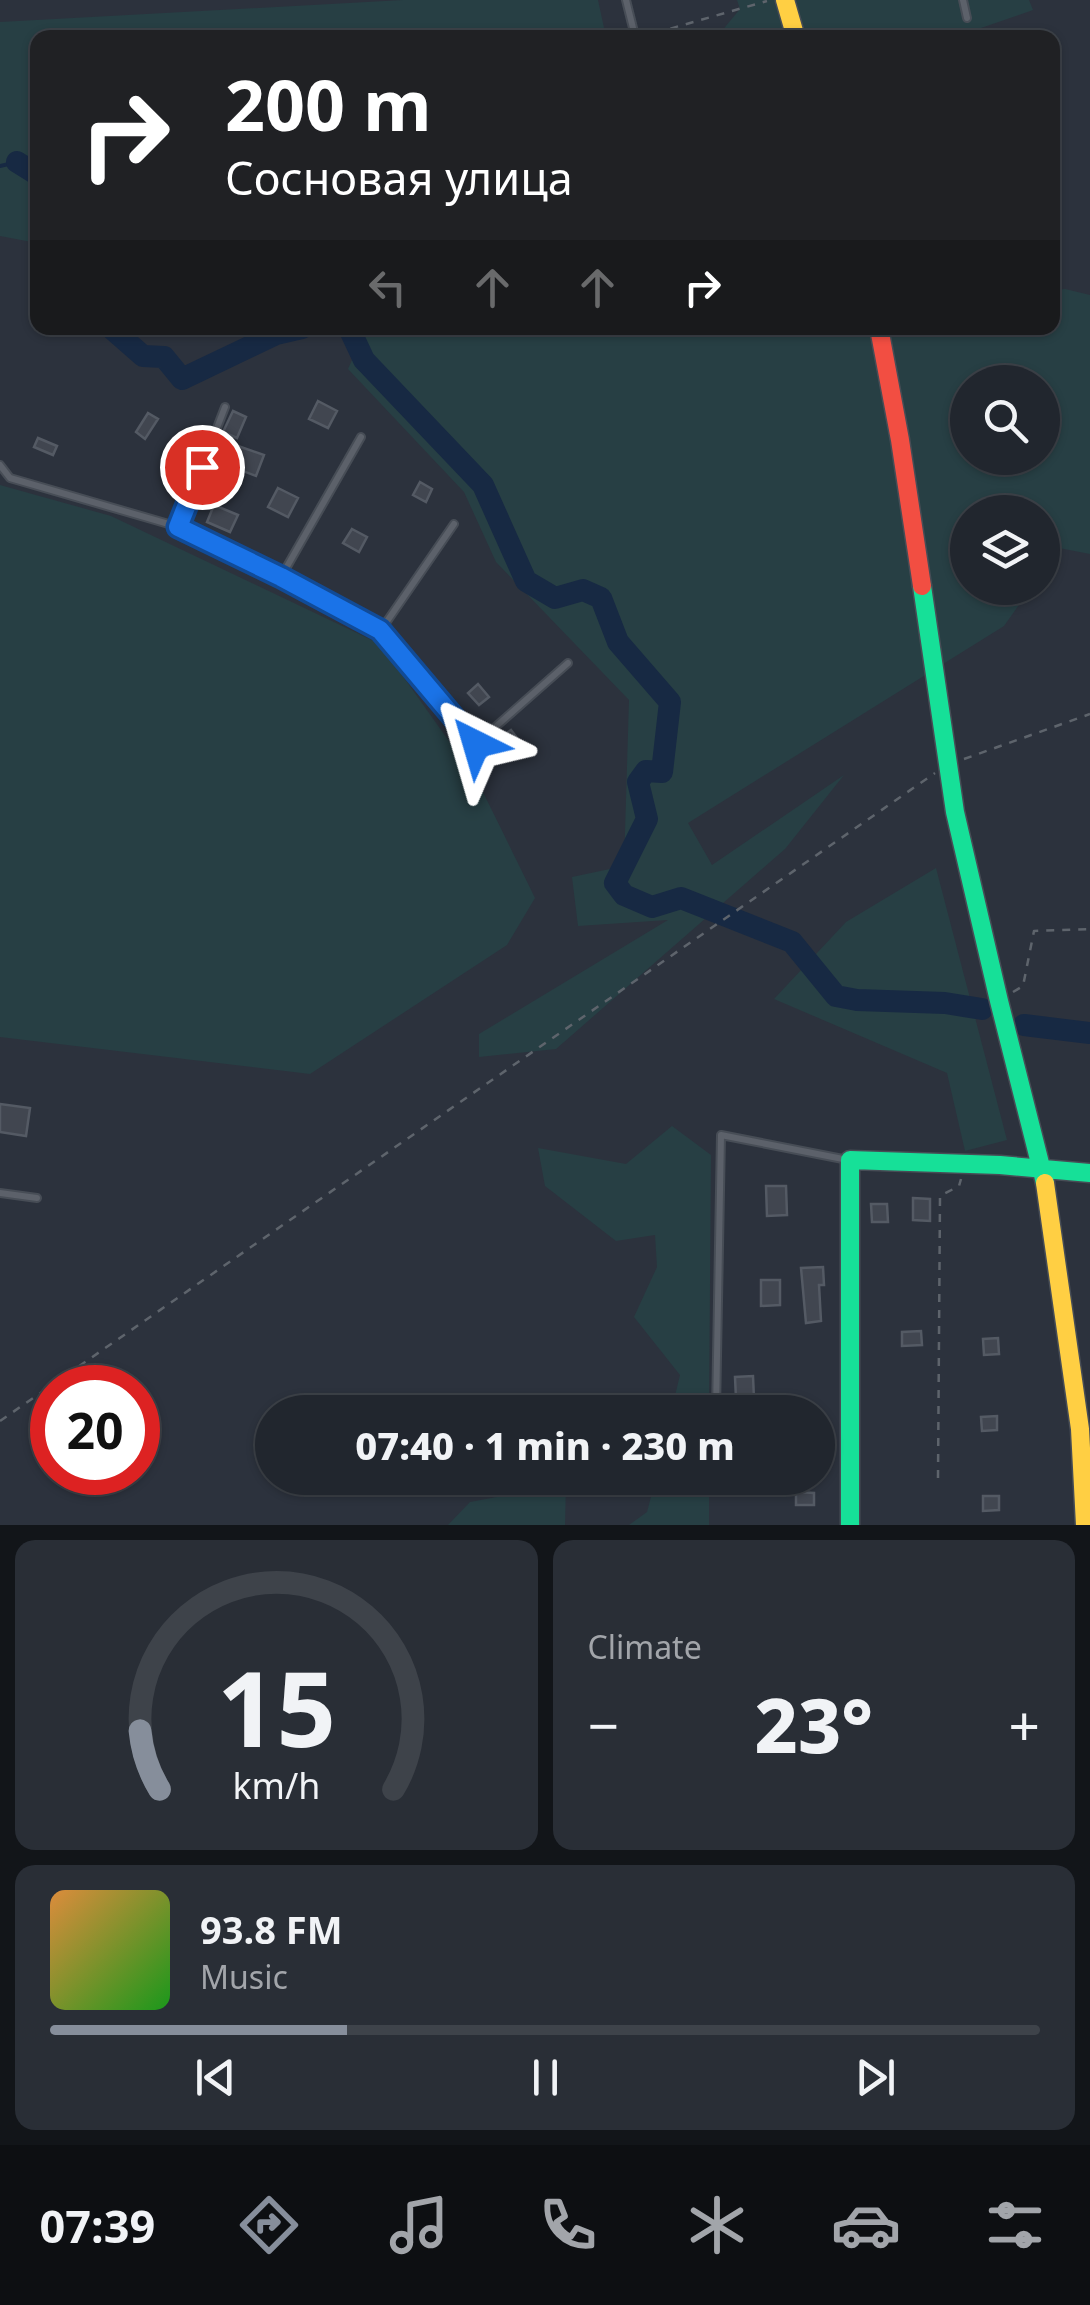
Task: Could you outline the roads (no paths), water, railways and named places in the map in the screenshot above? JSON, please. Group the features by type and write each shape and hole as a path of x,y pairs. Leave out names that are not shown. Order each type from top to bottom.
{"street":[{"path":"785,0 794,30"},
{"path":"880,335 900,440 955,812 1042,1167 1080,1429 1085,1525"},
{"path":"850,1525 850,1160 963,1162 1090,1173"}],"lane":[{"path":"626,0 629,30"},
{"path":"963,0 967,18"},
{"path":"178,527 224,407"},
{"path":"281,577 361,436"},
{"path":"0,465 10,478 178,527 380,630 476,744 568,663"},
{"path":"380,630 454,524"},
{"path":"716,1395 721,1135 850,1160"},
{"path":"0,1192 37,1198"}],"waterway":[{"path":"0,166 17,162"},
{"path":"17,162 30,170"},
{"path":"119,335 143,356 164,357 182,379 274,335"},
{"path":"352,335 364,360 483,485 526,581 555,598 583,590 601,598 618,642 670,702 662,772 646,771 638,782 647,819 615,883 624,895 652,907 681,898 792,942 836,996 982,1009"},
{"path":"1024,1025 1090,1033"}]}
